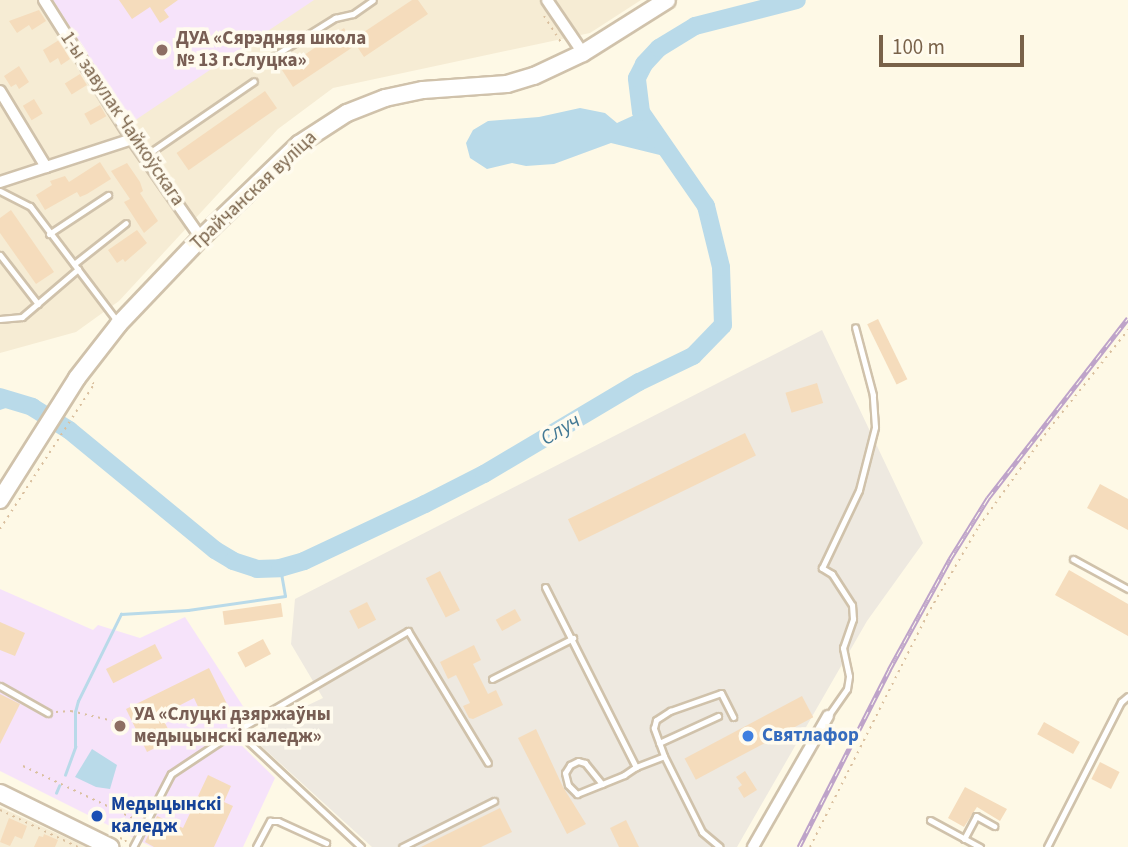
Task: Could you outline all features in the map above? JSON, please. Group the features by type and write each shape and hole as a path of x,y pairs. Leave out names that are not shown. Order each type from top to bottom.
{"street":[{"name":"1-ы завулак Чайкоўскага","path":"44,0 132,139 201,238"},
{"path":"547,0 583,53"},
{"name":"Трайчанская вуліца","path":"0,500 30,466 77,378 119,324 201,238 299,145 347,113 402,94 506,83 534,76 583,53 667,0"},
{"path":"0,91 46,167"},
{"path":"0,182 132,139"},
{"path":"753,847 828,716"},
{"path":"0,793 110,847"}],"lane":[{"path":"264,62 335,18 353,14 373,0"},
{"path":"145,156 254,81"},
{"path":"0,191 30,206 119,324"},
{"path":"49,234 108,195"},
{"path":"0,319 22,317 126,223"},
{"path":"0,255 38,304"},
{"path":"828,716 847,689 849,676 843,648 853,619 852,605 832,574 822,568 859,490 875,427 873,395 855,327"},
{"path":"1073,559 1128,589"},
{"path":"545,587 636,766"},
{"path":"132,847 171,774 237,731 408,631 488,763"},
{"path":"492,679 573,638"},
{"path":"0,686 48,713"},
{"path":"720,847 702,832 663,756 654,728 656,720 670,711 722,693 733,717"},
{"path":"1048,847 1121,702 1128,696"},
{"path":"659,743 718,716"},
{"path":"237,731 361,847"},
{"path":"602,784 585,763 578,761 570,765 565,773 568,785 578,794 624,775 636,766 663,756"},
{"path":"402,847 494,801"},
{"path":"964,839 976,816 994,826"},
{"path":"930,820 980,847"},
{"path":"256,847 270,821 278,821 326,843"}],"path":[{"path":"541,11 562,44"},
{"path":"810,847 927,615 972,536 1017,471 1128,330"},
{"path":"0,528 30,466 94,384"},
{"path":"48,713 71,711 126,724"},
{"path":"23,766 143,823"},
{"path":"0,810 78,847"}],"shaded area":[{"path":"0,0 641,0 590,33 333,88 278,129 119,301 76,332 0,353"},
{"name":"ДУА «Сярэдняя школа № 13 г.Слуцка»","path":"53,0 314,0 131,123"},
{"path":"822,330 923,543 867,621 737,847 372,847 248,734 323,698 291,644 295,599"},
{"name":"УА «Слуцкі дзяржаўны медыцынскі каледж»","path":"0,589 93,630 98,625 140,638 185,617 250,717 231,735 275,778 243,847 152,847 0,771"},
{"path":"0,807 86,847 0,847"}],"water":[{"path":"580,108 605,113 617,123 641,112 672,158 611,143 554,164 526,166 512,163 487,169 470,158 466,143 473,130 488,121 539,117"},
{"path":"0,391 35,404 31,414 9,407 0,410"},
{"path":"92,749 117,765 110,789 96,787 75,777"}],"building":[{"path":"119,0 178,0 164,10 169,17 160,23 150,7 132,19"},
{"path":"412,0 418,0 428,14 364,57 356,45 293,87 282,70 344,28 352,40"},
{"path":"39,10 46,21 32,30 29,25 17,33 9,21"},
{"path":"59,40 70,59 61,65 58,58 50,63 43,50"},
{"path":"19,66 29,82 19,89 16,84 11,87 4,76"},
{"path":"80,74 87,85 72,95 65,84"},
{"path":"265,91 277,108 189,170 177,153"},
{"path":"34,99 43,114 32,120 23,106"},
{"path":"100,105 106,116 91,125 84,114"},
{"path":"100,162 111,179 87,194 80,197 77,192 45,210 36,195 52,185 50,181 65,176 69,182"},
{"path":"127,163 140,182 143,191 140,193 158,221 144,233 124,202 130,199 111,171"},
{"path":"11,210 54,272 36,284 0,233 0,218"},
{"path":"137,230 147,243 125,262 123,259 117,263 108,250"},
{"path":"878,319 907,379 897,384 867,324"},
{"path":"817,383 823,403 792,413 785,393"},
{"path":"745,433 756,455 579,542 568,519"},
{"path":"1100,484 1128,499 1128,530 1087,508"},
{"path":"1069,570 1128,604 1128,636 1055,595"},
{"path":"440,571 460,610 446,617 426,578"},
{"path":"367,602 376,620 358,629 349,611"},
{"path":"281,603 283,617 225,625 223,611"},
{"path":"515,609 521,620 502,631 496,620"},
{"path":"0,622 25,633 15,656 0,650"},
{"path":"263,639 271,654 245,668 237,653"},
{"path":"155,644 162,658 113,683 106,669"},
{"path":"474,645 481,660 473,664 488,694 496,690 503,705 473,719 469,718 463,706 470,703 456,675 448,679 440,662"},
{"path":"209,668 231,712 206,724 194,698 161,715 173,739 147,752 126,709"},
{"path":"0,694 20,704 0,744"},
{"name":"Святлафор","path":"802,696 813,717 696,780 685,758"},
{"path":"1044,722 1080,742 1073,754 1037,734"},
{"path":"536,729 563,787 586,824 567,834 518,738"},
{"path":"1100,762 1120,772 1111,789 1091,779"},
{"path":"745,771 757,790 744,798 738,788 742,785 736,777"},
{"path":"208,775 231,786 224,802 233,806 214,847 154,847 145,842 157,816 183,828"},
{"path":"965,787 1007,809 1000,821 977,807 964,827 948,818"},
{"path":"500,808 512,832 481,847 421,847"},
{"path":"9,818 27,826 22,839 15,836 10,846 0,842"},
{"path":"626,820 639,847 619,847 610,828"},
{"path":"44,834 58,840 55,847 34,847 39,836 43,837"}],"waterway":[{"name":"Случ","path":"0,397 32,407 69,430 215,550 233,561 257,569 280,568 304,561 425,504 484,474 639,382 693,356 723,325 721,267 706,206 641,112 637,78 644,64 659,48 695,26 797,0"},
{"path":"65,775 75,747 75,712 78,701 121,614 188,610 285,596 280,568"},
{"path":"56,793 59,786"}],"railway":[{"path":"799,847 889,670 950,559 988,498 1128,318"}],"place":[{"name":"ДУА «Сярэдняя школа № 13 г.Слуцка»","path":"162,50"},
{"name":"УА «Слуцкі дзяржаўны медыцынскі каледж»","path":"120,726"},
{"name":"Святлафор","path":"748,736"},
{"name":"Медыцынскі каледж","path":"97,816"}]}
